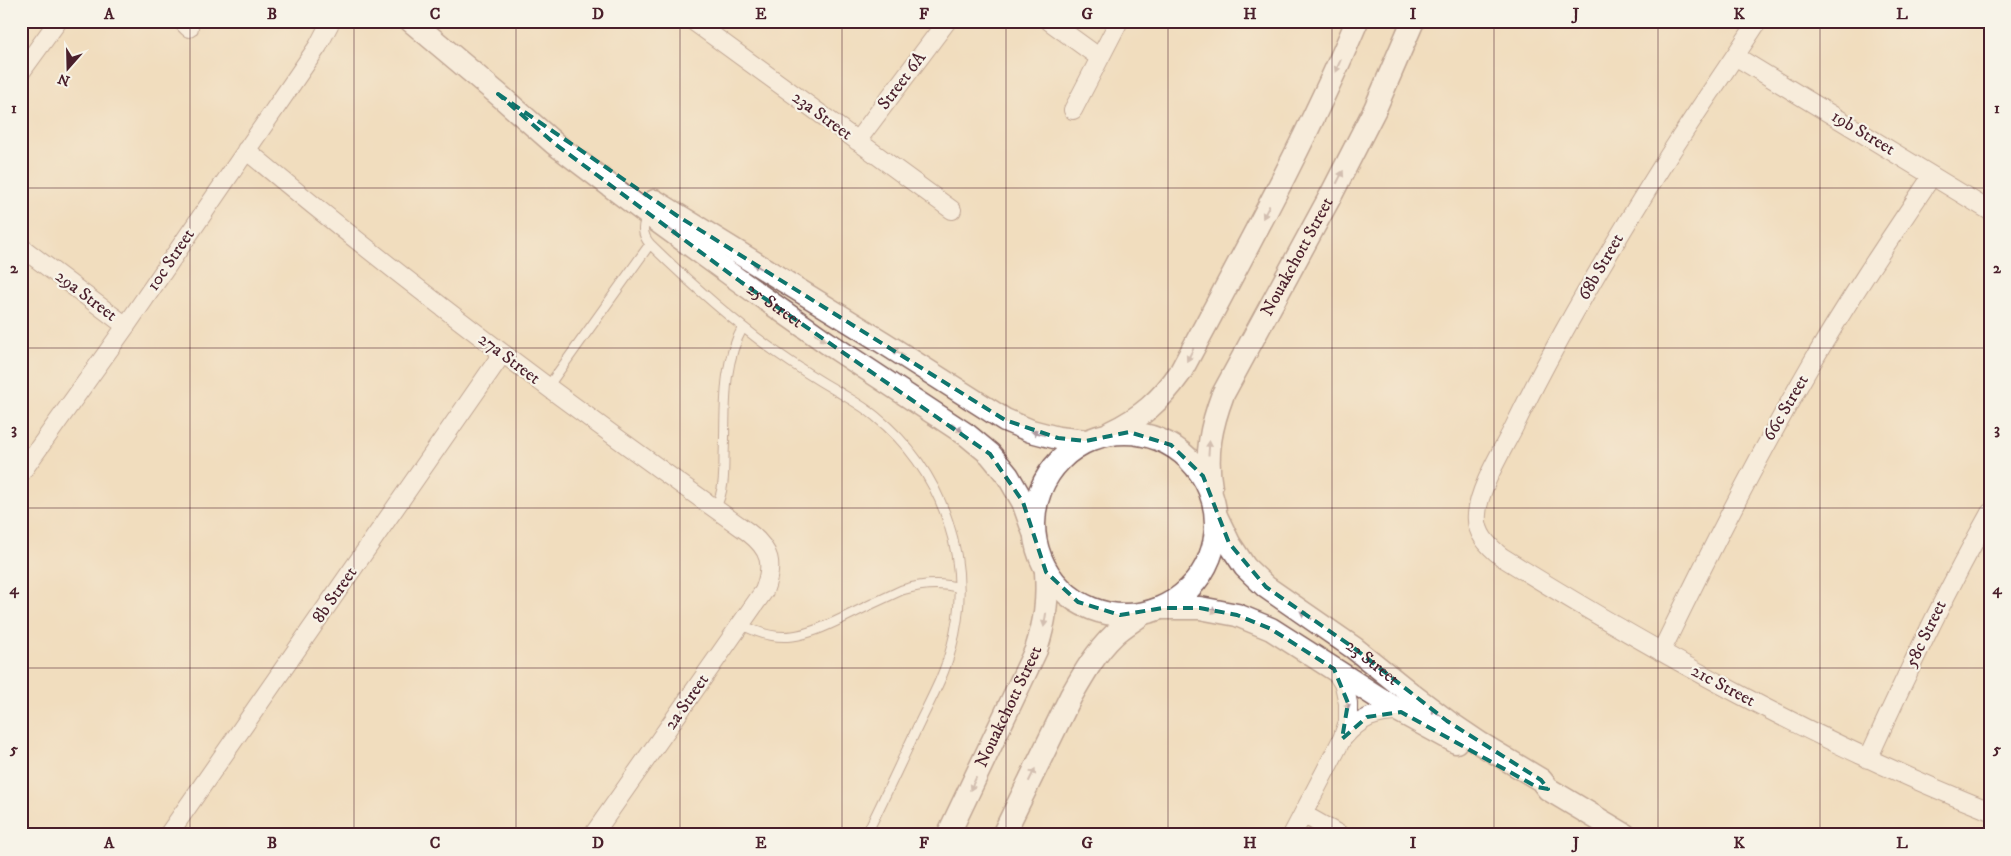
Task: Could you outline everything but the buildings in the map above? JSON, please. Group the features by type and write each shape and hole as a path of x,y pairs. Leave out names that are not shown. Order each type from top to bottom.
{"street":[{"path":"21,72 58,21"},
{"name":"10c Street","path":"21,473 126,326 318,46 332,21"},
{"name":"10c Street","path":"318,46 328,38 342,21"},
{"name":"25 Street","path":"410,21 555,144 649,215 826,342 967,434 990,454 1008,476 1023,502 1033,530"},
{"name":"23a Street","path":"693,21 952,210"},
{"name":"Street 6A","path":"857,141 947,21"},
{"path":"1049,21 1100,58"},
{"path":"1073,110 1119,21"},
{"path":"1046,572 1037,552 1033,530 1034,508 1040,487 1052,468 1068,452 1097,437 1129,424 1149,410 1166,392 1180,372 1291,165 1332,82 1357,21"},
{"name":"Nouakchott Street","path":"1215,507 1208,470 1209,444 1214,419 1223,394 1331,195 1370,118 1413,21"},
{"name":"68b Street","path":"1478,527 1477,513 1479,500 1542,370 1604,261 1665,162 1758,21"},
{"name":"19b Street","path":"1735,56 1990,211"},
{"name":"25 Street","path":"498,94 541,120 676,215 1005,420 1031,431 1058,438 1097,437 1129,432 1172,445 1189,459 1203,476 1215,507"},
{"name":"27a Street","path":"246,150 365,248 502,354 759,540 771,564"},
{"name":"66c Street","path":"1661,652 1723,525 1810,367 1871,267 1932,176"},
{"name":"29a Street","path":"21,247 126,326"},
{"name":"8b Street","path":"168,835 502,354"},
{"path":"1003,835 1071,696 1097,654 1114,635 1152,611 1182,596 1192,586 1209,561 1216,540 1215,507"},
{"name":"23 Street","path":"1215,507 1229,543 1245,567 1266,587 1354,648 1415,698 1447,721 1541,780 1548,789"},
{"name":"58c Street","path":"1868,759 1912,662 1959,567 1990,513"},
{"name":"21c Street","path":"1478,527 1483,539 1502,557 1661,652 1798,725 1868,759 1990,811"},
{"name":"2a Street","path":"594,835 764,591 771,564"},
{"name":"Nouakchott Street","path":"948,835 1036,650 1046,616 1048,598 1046,572"},
{"name":"23 Street","path":"1046,572 1060,589 1078,602 1098,612 1120,616 1152,611 1200,608 1237,615 1272,629 1401,712 1537,787 1548,789 1625,835"},
{"path":"1292,835 1342,740 1348,722 1348,703 1344,685 1334,669"},
{"path":"1342,740 1353,726 1368,717 1384,712 1401,712"},
{"path":"1303,814 1340,835"}],"lane":[{"path":"649,215 643,230 650,244 711,301 743,327 810,375 873,414 903,442 927,474 945,510 956,548 959,588 956,630 944,670 866,835"},
{"path":"547,388 650,244"},
{"path":"715,509 723,485 728,367 733,346 743,327"},
{"path":"741,624 760,634 802,636 892,594 914,586 937,584 959,588"}],"highlighted area":[{"path":"498,94 676,215 1005,420 1058,438 1086,441 1129,432 1171,445 1203,476 1229,543 1266,587 1354,648 1447,721 1541,780 1548,789 1537,787 1401,712 1367,717 1342,739 1348,703 1334,669 1271,629 1237,615 1200,608 1163,608 1120,615 1078,602 1046,572 1023,502 990,454 741,282 555,144"}]}
